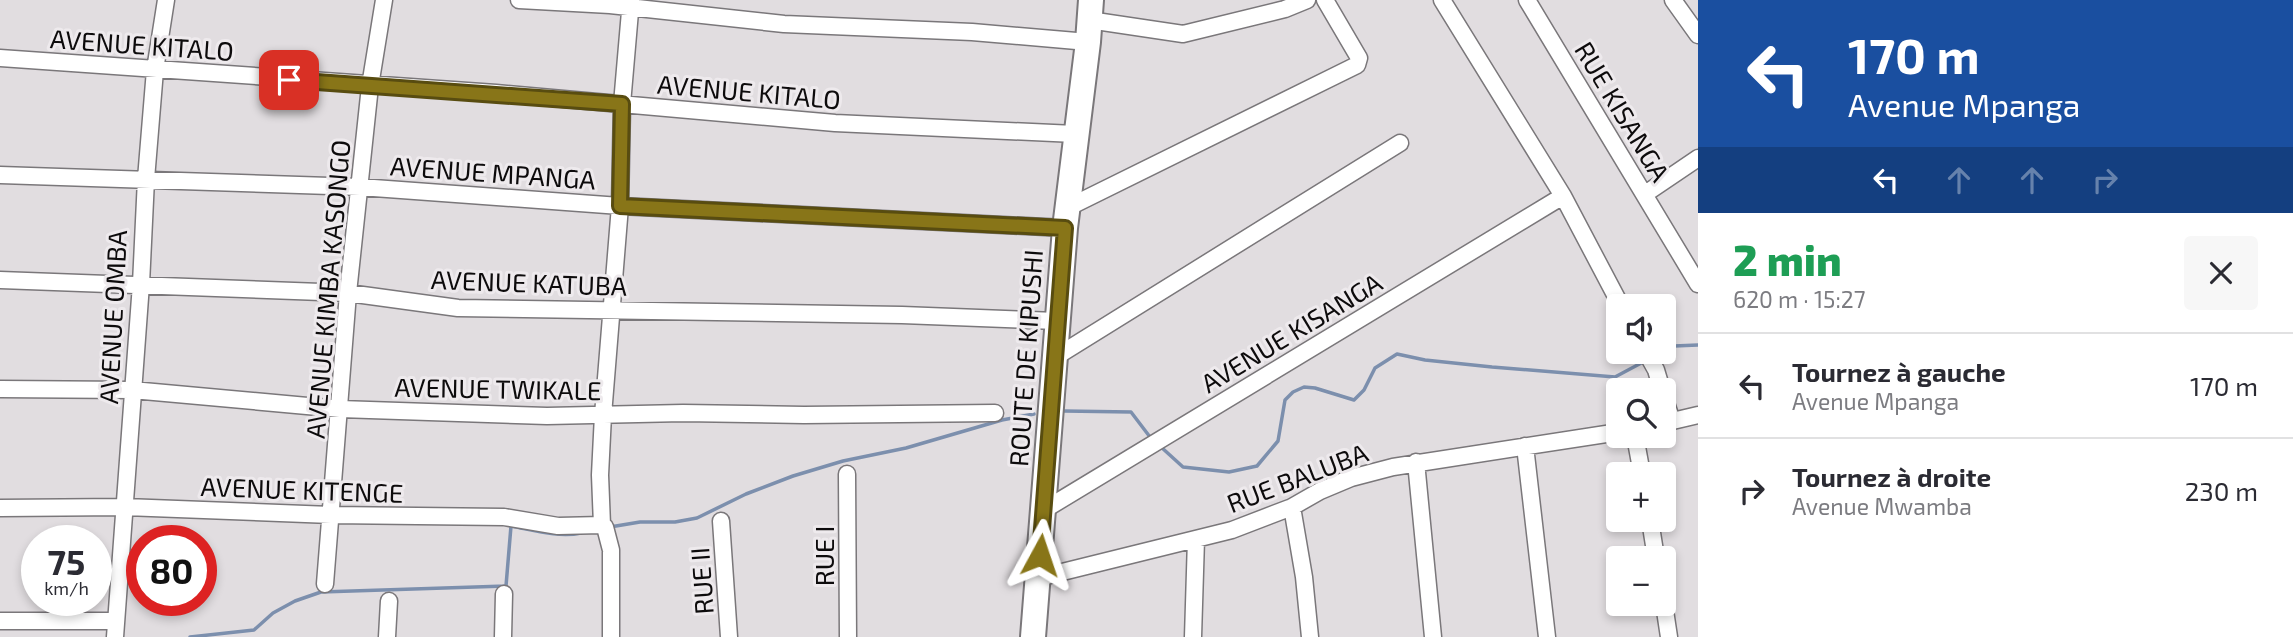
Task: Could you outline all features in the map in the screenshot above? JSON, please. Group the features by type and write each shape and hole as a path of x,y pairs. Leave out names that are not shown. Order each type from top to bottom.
{"highway":[{"name":"ROUTE DE KIPUSHI","path":"1033,637 1066,218 1090,21"}],"street":[{"name":"AVENUE OMBA","path":"115,629 141,284 146,179 155,70 166,0"},
{"name":"AVENUE KIMBA KASONGO","path":"325,584 341,409 348,293 370,86 384,0"},
{"path":"519,0 631,4 784,24 972,32 1090,21 1183,34 1285,9 1307,0"},
{"path":"1066,218 1357,65 1359,58 1325,0"},
{"path":"1442,0 1563,196 1615,294"},
{"name":"RUE KISANGA","path":"1527,0 1698,284"},
{"path":"1673,0 1698,35"},
{"path":"611,637 611,550 604,526 600,475 620,206 622,104 631,4"},
{"name":"AVENUE KITALO","path":"0,58 622,104 835,123 1075,134"},
{"path":"1054,358 1400,143"},
{"path":"1645,194 1698,158"},
{"name":"AVENUE MPANGA","path":"0,175 360,187 620,206 1066,218"},
{"name":"AVENUE KISANGA","path":"1044,510 1563,196"},
{"name":"AVENUE KATUBA","path":"0,280 348,293 458,309 902,315 1057,321"},
{"name":"AVENUE TWIKALE","path":"0,389 132,390 341,409 547,416 995,413"},
{"path":"1676,420 1698,415"},
{"name":"RUE BALUBA","path":"1038,578 1232,530 1292,507 1351,478 1416,462 1606,434"},
{"path":"1525,446 1547,637"},
{"path":"1416,462 1433,637"},
{"name":"RUE I","path":"848,474 848,637"},
{"path":"1292,507 1304,577 1310,637"},
{"name":"AVENUE KITENGE","path":"0,508 125,508 331,515 504,517 558,526 604,526"},
{"name":"RUE II","path":"721,521 729,637"},
{"path":"1193,637 1196,539"},
{"path":"503,637 504,594"},
{"path":"387,637 389,601"},
{"path":"1666,616 1669,637"},
{"path":"0,621 115,629"}],"waterway":[{"path":"1676,346 1698,345"},
{"path":"1161,447 1183,467 1229,472 1257,466 1278,441 1285,400 1293,392 1304,387 1315,388 1354,400 1364,390 1375,368 1397,354 1425,360 1615,377 1639,364"},
{"path":"1064,411 1131,412 1150,437"},
{"path":"610,527 697,518 746,494 793,476 843,461 906,448 1002,420 1034,414"},
{"path":"190,637 254,630 273,613 295,601 321,592 506,586 511,526 555,534 581,533"}],"route":[{"path":"289,80 622,104 620,206 1065,228 1040,555"}]}
